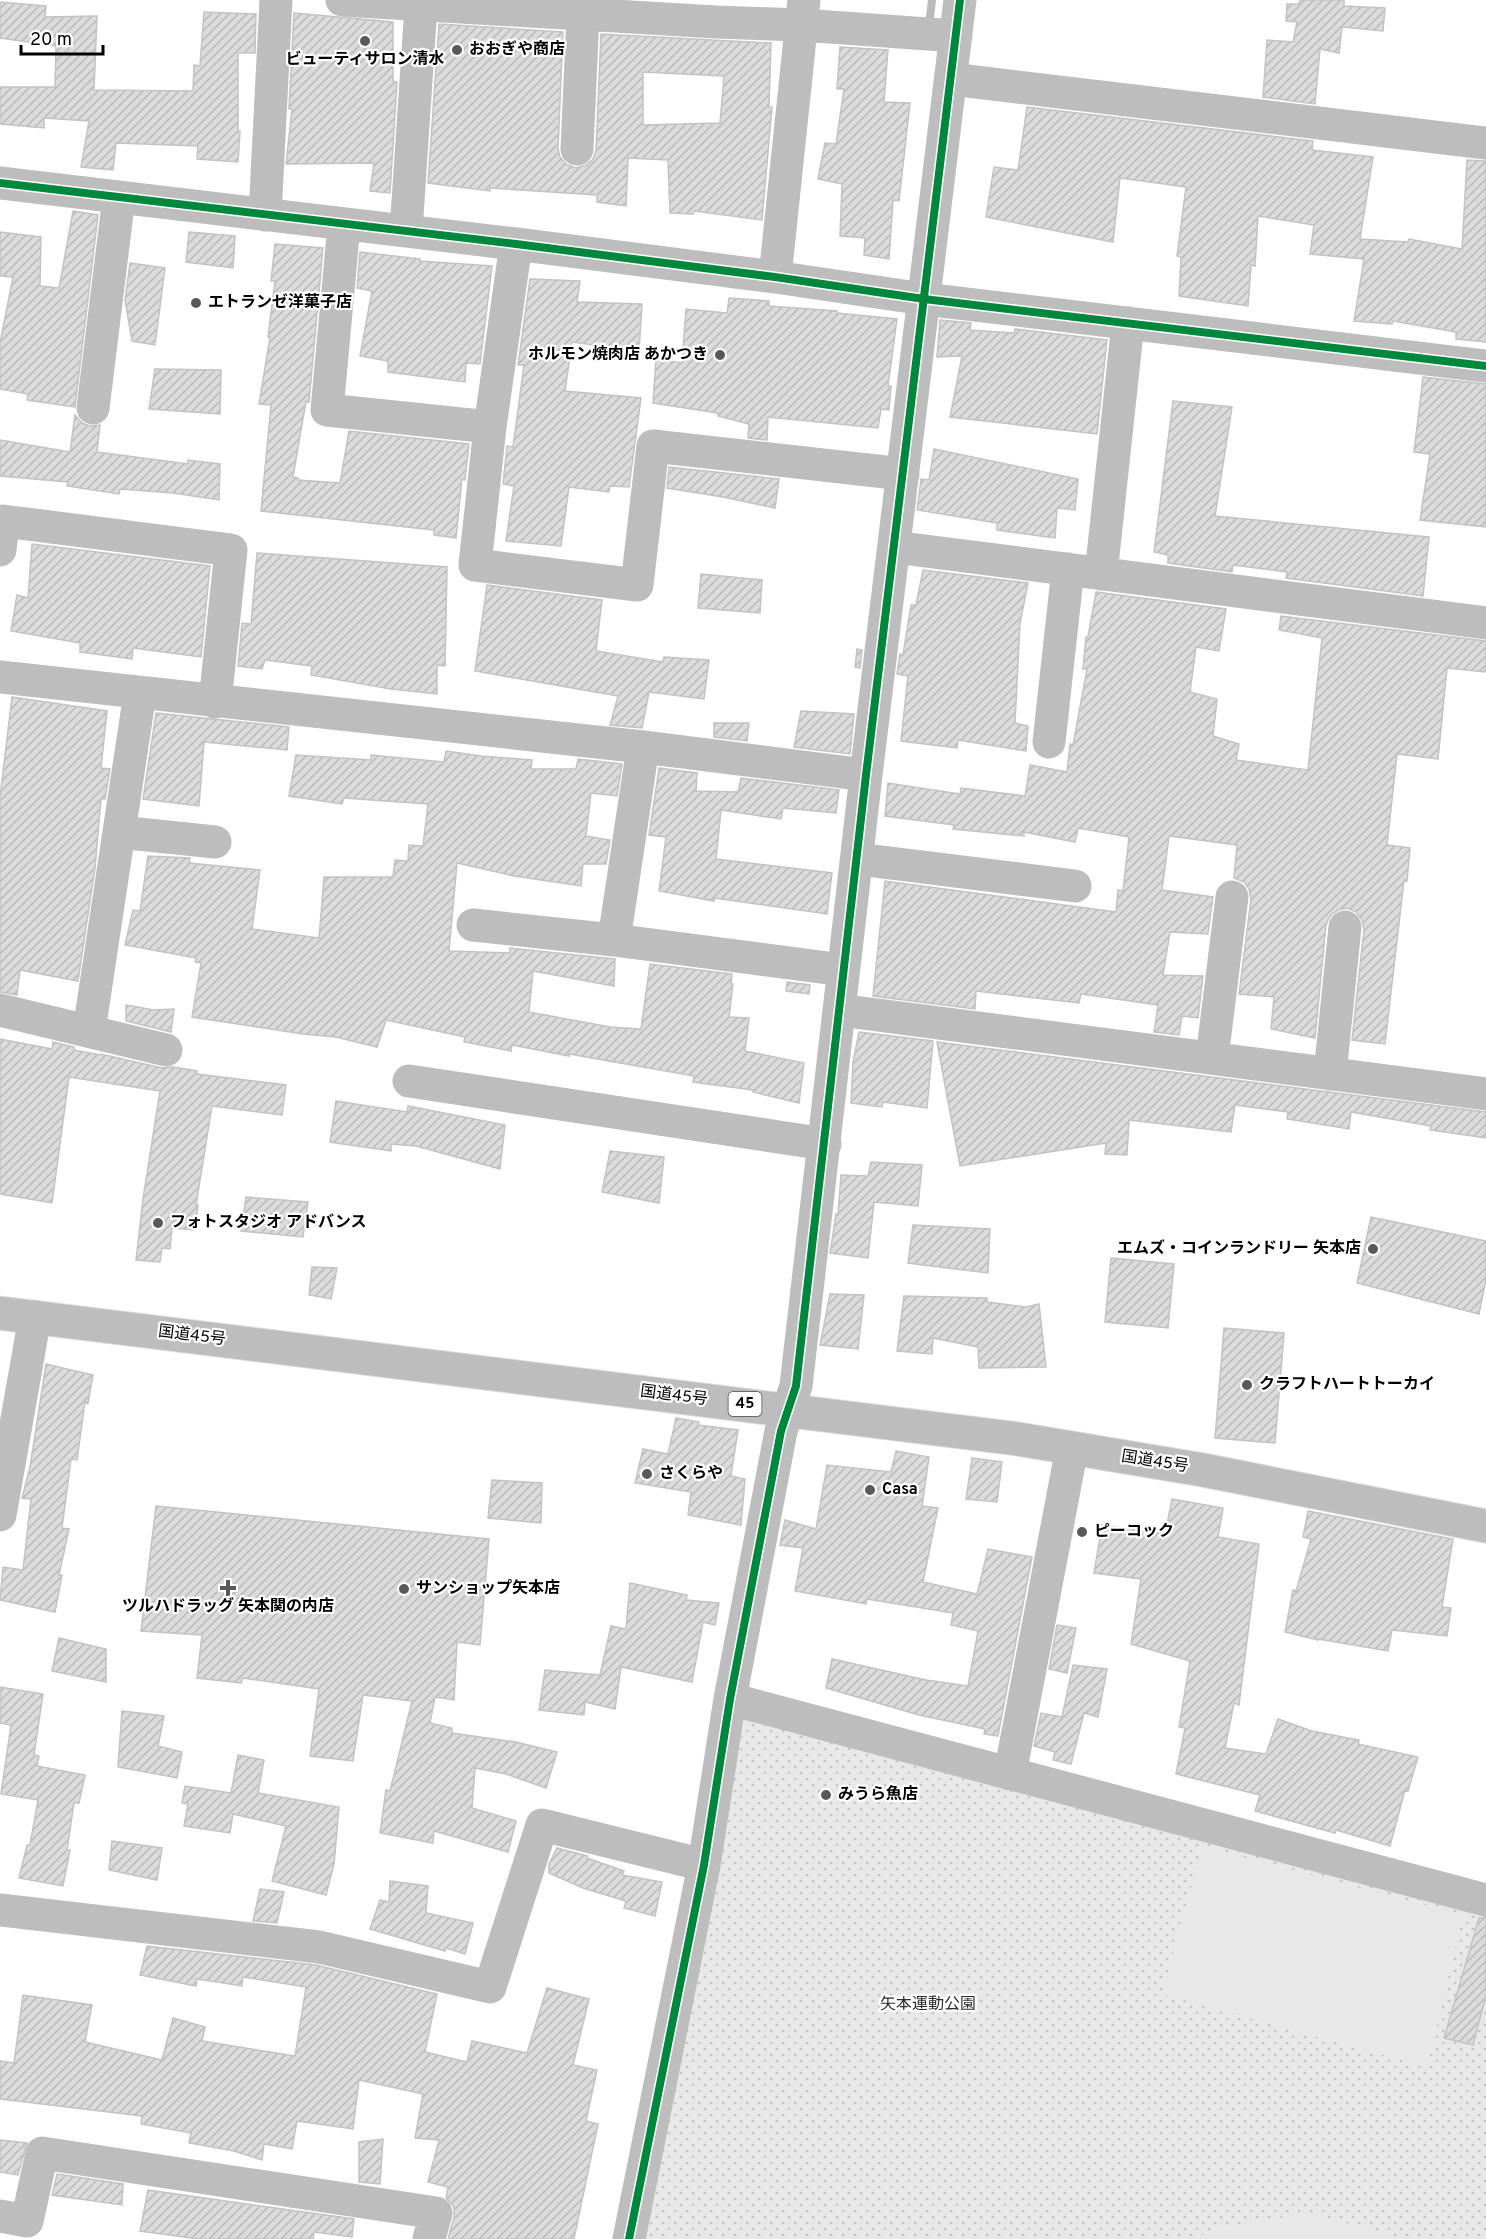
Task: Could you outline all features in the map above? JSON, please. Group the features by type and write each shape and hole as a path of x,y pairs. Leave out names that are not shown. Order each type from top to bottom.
{"main road":[{"path":"265,215 276,0"},
{"path":"342,0 583,15 803,13 956,36"},
{"path":"630,2239 705,1864 730,1699 781,1431 796,1386 866,775 960,0"},
{"path":"406,231 421,6"},
{"path":"775,277 803,13"},
{"path":"577,149 583,15"},
{"path":"951,79 1486,143"},
{"path":"0,183 516,244 924,298 1486,366"},
{"path":"93,408 119,197"},
{"path":"344,225 327,410 490,427"},
{"path":"516,244 490,427 475,565 637,585 654,446 903,474"},
{"path":"1101,574 1128,323"},
{"path":"0,550 3,521 231,550 215,702"},
{"path":"894,547 1486,623"},
{"path":"1049,742 1068,569"},
{"path":"0,677 643,747 866,775"},
{"path":"89,1032 140,693"},
{"path":"614,940 643,747"},
{"path":"119,832 215,842"},
{"path":"858,859 1075,885"},
{"path":"1212,1058 1232,897"},
{"path":"473,925 614,940 843,970"},
{"path":"1330,1074 1345,927"},
{"path":"0,1010 166,1050"},
{"path":"839,1010 1486,1094"},
{"path":"409,1081 825,1144"},
{"name":"国道45号","path":"0,1313 788,1410 1072,1448 1203,1470 1486,1526"},
{"path":"0,1515 35,1317"},
{"path":"1010,1774 1072,1448"},
{"path":"730,1699 1486,1900"},
{"path":"0,1910 319,1947 490,1987 542,1825 705,1864"},
{"path":"0,2216 27,2221 42,2152 436,2213 429,2239"}],"green space":[{"name":"矢本運動公園","path":"744,1719 1486,1911 1486,2239 644,2239"},
{"path":"1202,1846 1463,1915 1427,2067 1162,1994"},
{"path":"1309,2213 1397,2239 1193,2239 1218,2228"}],"building":[{"path":"1300,0 1344,0 1344,6 1385,8 1383,31 1342,27 1339,53 1320,49 1315,104 1263,97 1267,40 1293,42 1297,22 1286,21 1287,4 1299,4"},
{"path":"0,2 46,6 45,17 97,16 94,90 193,91 194,65 200,66 204,12 256,14 255,53 238,53 238,131 240,131 238,162 197,159 198,146 116,143 113,170 81,167 89,121 44,118 44,128 0,124 0,87 55,87 56,46 0,38"},
{"path":"294,13 393,22 393,81 397,82 390,193 370,191 374,163 286,164 292,109 289,109"},
{"path":"439,24 563,32 558,149 560,157 566,164 576,168 586,165 593,159 596,150 601,34 771,43 769,107 772,107 762,220 694,211 693,214 670,213 668,160 628,158 626,206 597,202 597,195 490,188 490,191 428,183","holes":["643,72 724,76 720,123 643,125"]},
{"path":"840,47 888,50 884,102 910,103 899,201 893,200 889,259 864,255 865,238 840,236 842,184 818,179 825,143 836,144 844,89 837,89"},
{"path":"1027,107 1313,141 1312,150 1373,157 1360,239 1408,242 1409,239 1462,249 1467,160 1486,161 1486,342 1456,339 1456,332 1393,321 1392,324 1354,321 1364,259 1310,254 1314,225 1258,216 1255,266 1251,265 1248,306 1179,296 1181,257 1177,256 1186,187 1120,178 1113,242 986,217 994,167 1018,170"},
{"path":"73,211 98,215 75,407 27,400 28,394 0,389 0,343 13,277 0,276 0,232 41,237 40,286 59,288"},
{"path":"189,232 235,236 233,268 186,262"},
{"path":"275,244 323,248 309,402 306,401 293,477 298,480 340,483 349,431 469,444 465,480 462,479 456,538 434,535 434,530 261,511 271,405 259,404 270,337 268,337 275,281 271,281"},
{"path":"360,252 420,259 420,261 492,266 480,364 466,363 465,382 388,372 388,361 360,356 372,291 357,288"},
{"path":"130,263 165,268 155,345 132,341 125,300"},
{"path":"530,279 580,281 577,302 642,304 639,351 572,342 565,391 641,398 629,487 610,486 609,492 569,487 561,546 506,541 514,486 503,484 507,446 513,447 524,365 518,365"},
{"path":"729,298 769,301 769,306 837,311 837,313 897,319 888,386 891,386 889,410 881,409 878,428 768,417 767,440 748,438 749,424 718,416 718,413 653,403 656,359 682,363 686,309 727,313"},
{"path":"940,320 971,323 970,330 1014,333 1015,329 1107,340 1097,434 950,417 962,356 937,357"},
{"path":"155,369 221,370 220,414 149,409"},
{"path":"1423,377 1486,384 1486,527 1420,520 1430,454 1414,452"},
{"path":"1173,401 1232,407 1215,516 1429,537 1423,596 1286,578 1287,572 1233,565 1232,572 1168,563 1168,555 1154,552"},
{"path":"75,415 82,423 90,426 100,425 97,452 188,464 188,460 220,464 219,500 173,493 120,489 119,494 67,486 68,482 0,476 0,440 70,452"},
{"path":"934,449 1078,479 1075,510 1057,508 1055,538 997,530 997,523 917,510 921,479 929,480"},
{"path":"669,467 779,479 775,508 667,488"},
{"path":"32,544 210,566 201,657 133,648 132,659 80,652 80,643 11,631 17,595 28,598"},
{"path":"257,553 447,567 445,666 437,665 437,694 391,689 311,675 312,666 265,660 262,669 238,666 242,623 251,624"},
{"path":"923,570 1028,583 1020,623 1015,723 1028,726 1026,751 958,740 957,748 901,741 908,676 897,674 900,654 903,655 911,605 916,605"},
{"path":"701,574 762,580 760,613 698,608"},
{"path":"487,585 602,600 596,651 663,662 664,657 709,660 704,699 649,692 642,728 610,725 618,696 475,671"},
{"path":"1096,592 1226,609 1219,651 1196,647 1190,692 1217,699 1213,736 1239,744 1236,760 1308,770 1322,638 1279,630 1281,616 1486,641 1486,672 1447,668 1438,759 1397,754 1387,845 1410,848 1407,881 1404,880 1385,1044 1352,1040 1364,929 1362,920 1356,912 1347,908 1338,910 1330,916 1326,925 1315,1038 1271,1029 1274,997 1239,994 1251,899 1249,889 1244,882 1234,878 1237,845 1169,836 1162,890 1213,897 1208,934 1170,932 1163,975 1203,976 1198,1018 1182,1016 1179,1035 1154,1032 1158,1005 1081,994 1079,1003 976,991 975,1009 873,996 885,881 1116,912 1118,890 1123,891 1129,837 1078,828 1075,842 1024,832 1024,836 953,829 954,825 885,816 888,783 960,794 961,788 1025,796 1030,765 1067,772 1070,744 1073,745 1087,669 1083,669 1086,637 1088,637"},
{"path":"857,649 862,650 860,668 855,667"},
{"path":"12,697 107,711 101,768 110,769 105,799 101,799 95,868 78,981 20,970 17,995 0,992 0,797"},
{"path":"801,711 854,714 850,754 794,747"},
{"path":"156,713 289,727 287,750 204,742 199,806 143,799"},
{"path":"714,723 749,723 747,741 714,737"},
{"path":"446,751 532,760 531,769 576,769 578,759 622,764 617,796 591,793 586,836 610,840 606,864 583,864 581,886 514,876 457,863 449,951 510,953 510,948 615,959 614,986 533,971 529,1012 610,1027 641,1029 650,964 732,974 729,1017 749,1018 745,1051 804,1063 799,1103 753,1092 753,1090 693,1082 694,1076 512,1045 511,1051 464,1042 465,1037 386,1020 377,1047 336,1037 192,1017 201,963 195,962 196,958 125,945 133,910 140,911 148,856 190,858 189,863 260,870 252,929 319,938 324,877 393,877 395,860 408,861 409,845 423,846 428,804 344,798 342,804 289,796 296,755 371,760 371,755 444,762"},
{"path":"659,768 697,773 696,791 738,792 741,778 839,790 836,813 783,808 781,819 721,810 716,859 832,873 827,914 714,898 714,901 659,891 666,837 649,835"},
{"path":"787,982 810,985 809,994 786,991"},
{"path":"126,1005 154,1010 174,1009 171,1032 126,1021"},
{"path":"859,1032 933,1041 927,1108 883,1102 882,1107 851,1103 853,1062"},
{"path":"0,1039 52,1049 53,1042 74,1047 74,1050 162,1068 173,1067 197,1071 197,1074 286,1085 282,1115 212,1106 196,1205 198,1205 195,1230 172,1228 170,1249 162,1248 160,1262 136,1260 160,1091 69,1077 52,1203 0,1194"},
{"path":"937,1042 1486,1112 1486,1138 1430,1130 1431,1126 1351,1112 1349,1129 1287,1119 1288,1112 1235,1105 1231,1132 1129,1120 1127,1155 1105,1154 1106,1143 960,1166"},
{"path":"336,1101 407,1112 408,1106 505,1125 500,1169 416,1146 391,1144 391,1151 330,1142"},
{"path":"610,1151 664,1157 659,1203 602,1192"},
{"path":"871,1162 922,1165 918,1206 874,1202 868,1258 830,1253 836,1214 838,1215 841,1175 868,1176"},
{"path":"246,1197 308,1202 303,1237 241,1231"},
{"path":"1371,1217 1486,1241 1486,1279 1479,1314 1357,1283"},
{"path":"913,1225 990,1229 988,1273 908,1263"},
{"path":"1111,1258 1174,1264 1168,1328 1105,1322"},
{"path":"312,1267 337,1268 331,1299 309,1295"},
{"path":"830,1294 864,1295 858,1349 820,1345"},
{"path":"904,1296 987,1298 987,1302 1026,1307 1039,1304 1046,1367 979,1368 978,1347 933,1338 932,1354 897,1351"},
{"path":"1224,1328 1284,1333 1275,1443 1215,1438"},
{"path":"46,1364 93,1375 88,1403 85,1402 77,1460 71,1459 62,1528 69,1529 59,1575 62,1575 55,1612 0,1600 3,1567 23,1570 31,1499 22,1498 30,1467"},
{"path":"676,1418 699,1422 698,1425 738,1430 731,1476 745,1479 741,1525 688,1515 691,1492 635,1483 643,1449 668,1454"},
{"path":"896,1451 929,1457 922,1506 938,1508 923,1582 977,1594 988,1549 1032,1557 998,1736 984,1734 985,1729 919,1715 826,1688 832,1659 926,1680 968,1686 978,1631 951,1625 953,1613 867,1599 866,1604 795,1591 803,1548 780,1545 785,1520 816,1529 827,1465 891,1472"},
{"path":"972,1458 1002,1462 997,1502 966,1499"},
{"path":"492,1480 542,1483 541,1523 488,1518"},
{"path":"1172,1499 1223,1508 1218,1537 1259,1544 1239,1705 1234,1703 1225,1748 1266,1754 1278,1719 1312,1731 1359,1740 1358,1744 1418,1757 1408,1791 1405,1790 1390,1846 1336,1830 1335,1833 1255,1811 1260,1795 1176,1774 1185,1728 1179,1727 1190,1661 1131,1644 1141,1579 1094,1573 1102,1525 1165,1534"},
{"path":"156,1506 489,1539 480,1645 457,1642 454,1700 435,1697 430,1723 452,1728 452,1733 516,1742 557,1752 546,1788 506,1774 475,1768 472,1808 516,1821 508,1852 434,1831 433,1843 380,1833 386,1790 390,1791 412,1701 363,1695 353,1761 310,1756 319,1689 243,1678 241,1683 197,1678 202,1635 141,1631"},
{"path":"1308,1511 1453,1539 1442,1607 1451,1608 1447,1636 1392,1630 1388,1651 1318,1640 1285,1632 1293,1590 1296,1591 1311,1539 1303,1537"},
{"path":"630,1583 687,1595 686,1600 719,1603 715,1625 703,1622 692,1682 621,1667 615,1709 585,1702 584,1715 539,1710 545,1670 600,1675 611,1626 626,1629"},
{"path":"1057,1625 1076,1628 1067,1673 1049,1669"},
{"path":"59,1638 106,1649 106,1682 52,1671"},
{"path":"1073,1665 1107,1669 1098,1717 1084,1713 1071,1764 1053,1760 1055,1752 1034,1746 1041,1713 1062,1717"},
{"path":"0,1687 43,1694 34,1755 39,1756 37,1766 85,1775 79,1803 74,1803 67,1850 70,1850 63,1886 19,1878 27,1845 30,1845 38,1800 1,1794 11,1725 0,1723"},
{"path":"122,1711 164,1716 158,1746 182,1752 177,1778 118,1767"},
{"path":"238,1755 264,1760 258,1793 339,1807 334,1864 326,1895 272,1881 286,1826 233,1814 230,1833 184,1826 188,1804 182,1803 185,1786 231,1793"},
{"path":"112,1841 162,1848 157,1880 109,1870"},
{"path":"557,1848 588,1856 587,1858 624,1871 622,1875 662,1882 655,1916 624,1908 626,1901 583,1888 549,1873 549,1864"},
{"path":"390,1881 428,1886 426,1913 473,1923 465,1954 446,1948 445,1951 370,1929 380,1900 389,1902"},
{"path":"260,1889 284,1892 277,1923 253,1921"},
{"path":"1479,1918 1486,1918 1486,1995 1473,2045 1444,2038"},
{"path":"147,1946 316,1965 437,1994 425,2052 467,2062 472,2041 527,2053 547,1988 589,1999 573,2065 597,2070 586,2121 598,2124 574,2239 448,2239 454,2217 454,2207 446,2198 448,2187 428,2182 439,2140 415,2138 423,2094 359,2080 353,2129 297,2121 292,2149 264,2144 262,2160 234,2151 189,2143 191,2133 141,2124 142,2116 0,2099 0,2061 14,2063 23,1995 92,2005 85,2042 162,2060 173,2018 205,2027 202,2041 295,2056 306,1987 243,1977 242,1986 197,1979 196,1986 140,1975"},
{"path":"383,2139 380,2184 359,2182 359,2142"},
{"path":"0,2140 27,2143 18,2175 0,2172"},
{"path":"57,2174 123,2184 122,2205 52,2195"},
{"path":"148,2190 354,2219 352,2237 314,2232 313,2239 199,2239 140,2231"}],"waterway":[{"path":"930,17 932,0"}],"cycle path":[{"path":"629,2239 704,1865 730,1699 781,1431 796,1386 866,775 960,0"},
{"path":"0,183 516,244 775,277 924,299 1486,366"}],"place":[{"name":"ビューティサロン清水","path":"365,41"},
{"name":"おおぎや商店","path":"457,50"},
{"name":"エトランゼ洋菓子店","path":"196,303"},
{"name":"ホルモン焼肉店 あかつき","path":"720,355"},
{"name":"フォトスタジオ アドバンス","path":"158,1223"},
{"name":"エムズ・コインランドリー 矢本店","path":"1373,1249"},
{"name":"クラフトハートトーカイ","path":"1247,1385"},
{"name":"さくらや","path":"647,1474"},
{"name":"Casa","path":"870,1490"},
{"name":"ピーコック","path":"1082,1532"},
{"name":"ツルハドラッグ 矢本関の内店","path":"228,1588"},
{"name":"サンショップ矢本店","path":"404,1589"},
{"name":"みうら魚店","path":"826,1795"}]}
